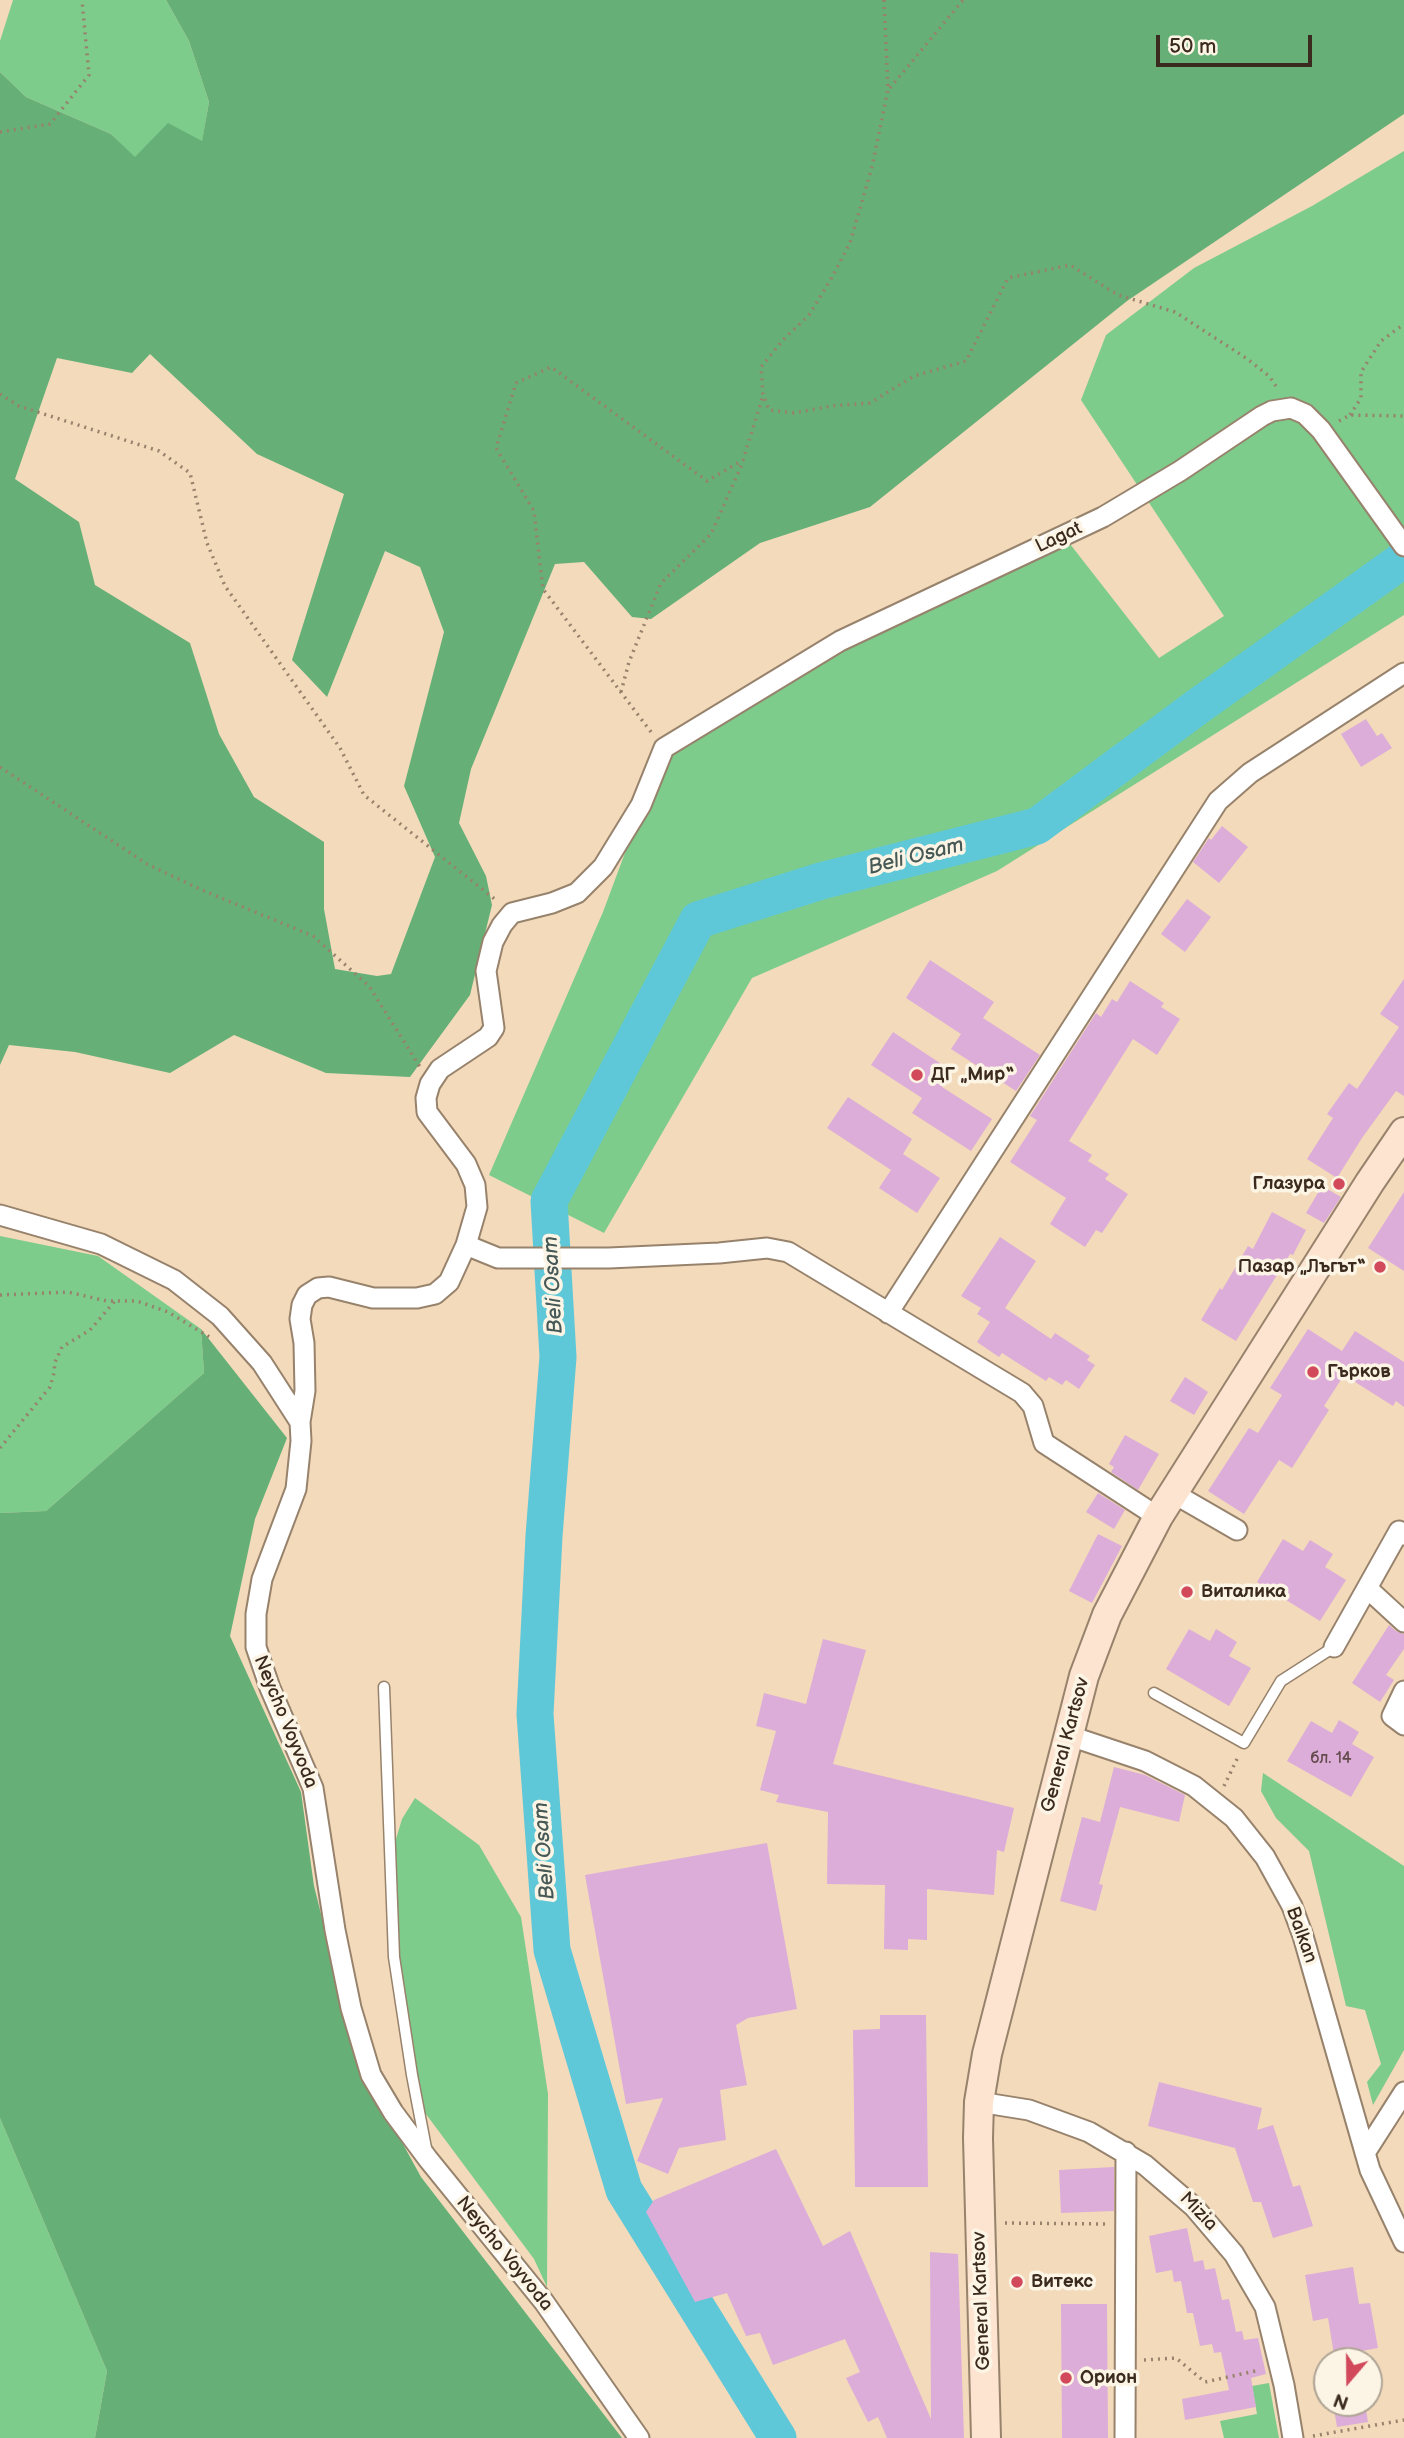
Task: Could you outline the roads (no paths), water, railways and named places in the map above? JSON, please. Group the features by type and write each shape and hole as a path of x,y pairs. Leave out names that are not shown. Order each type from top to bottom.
{"main road":[{"name":"General Kartsov","path":"986,2438 979,2102 986,2053 1084,1676 1107,1615 1158,1517 1349,1214 1404,1132"}],"street":[{"name":"Lagat","path":"466,1245 477,1207 475,1185 466,1164 427,1112 426,1098 430,1084 440,1069 473,1049 488,1037 494,1028 486,971 493,942 502,925 512,913 552,904 577,892 603,867 640,806 664,748 840,641 1103,517 1272,411 1292,408 1305,414 1321,430 1404,546"},
{"path":"888,1312 1218,801 1250,774 1404,673"},
{"path":"0,1216 101,1244 174,1280 220,1316 258,1358 300,1422"},
{"path":"466,1245 498,1258 719,1253 767,1248 788,1252 1022,1393 1033,1406 1044,1443 1158,1517"},
{"name":"Neycho Voyvoda","path":"466,1245 449,1282 435,1294 417,1298 373,1298 329,1287 318,1288 307,1295 302,1304 300,1319 304,1343 305,1391 300,1422 301,1441 296,1489 262,1579 256,1614 256,1647 270,1688 313,1788 351,2008 371,2075 393,2112 428,2158 544,2302 639,2438"},
{"path":"1173,1493 1237,1530"},
{"path":"1334,1647 1402,1530"},
{"path":"1367,1588 1404,1622"},
{"path":"1404,1691 1392,1716 1404,1725"},
{"name":"Balkan","path":"1067,1735 1145,1761 1194,1786 1234,1818 1258,1847 1292,1906 1324,2002 1365,2153 1376,2186 1404,2242"},
{"path":"1365,2153 1404,2092"},
{"name":"Mizia","path":"979,2102 1029,2110 1060,2120 1126,2152 1162,2178 1195,2207 1234,2254 1265,2307 1293,2438"},
{"path":"1125,2438 1126,2152"}],"lane":[{"path":"1154,1693 1244,1743 1281,1681 1334,1647"},
{"path":"384,1687 394,1957 428,2158"}],"waterway":[{"name":"Beli Osam","path":"778,2438 624,2190 552,1950 535,1714 544,1536 558,1357 549,1201 698,920 821,881 1037,826 1404,559"}],"place":[{"name":"ДГ „Мир“","path":"917,1075"},
{"name":"Глазура","path":"1339,1184"},
{"name":"Пазар „Лъгът“","path":"1380,1267"},
{"name":"Гърков","path":"1313,1372"},
{"name":"Виталика","path":"1187,1592"},
{"name":"Витекс","path":"1017,2282"},
{"name":"Орион","path":"1066,2378"}]}
